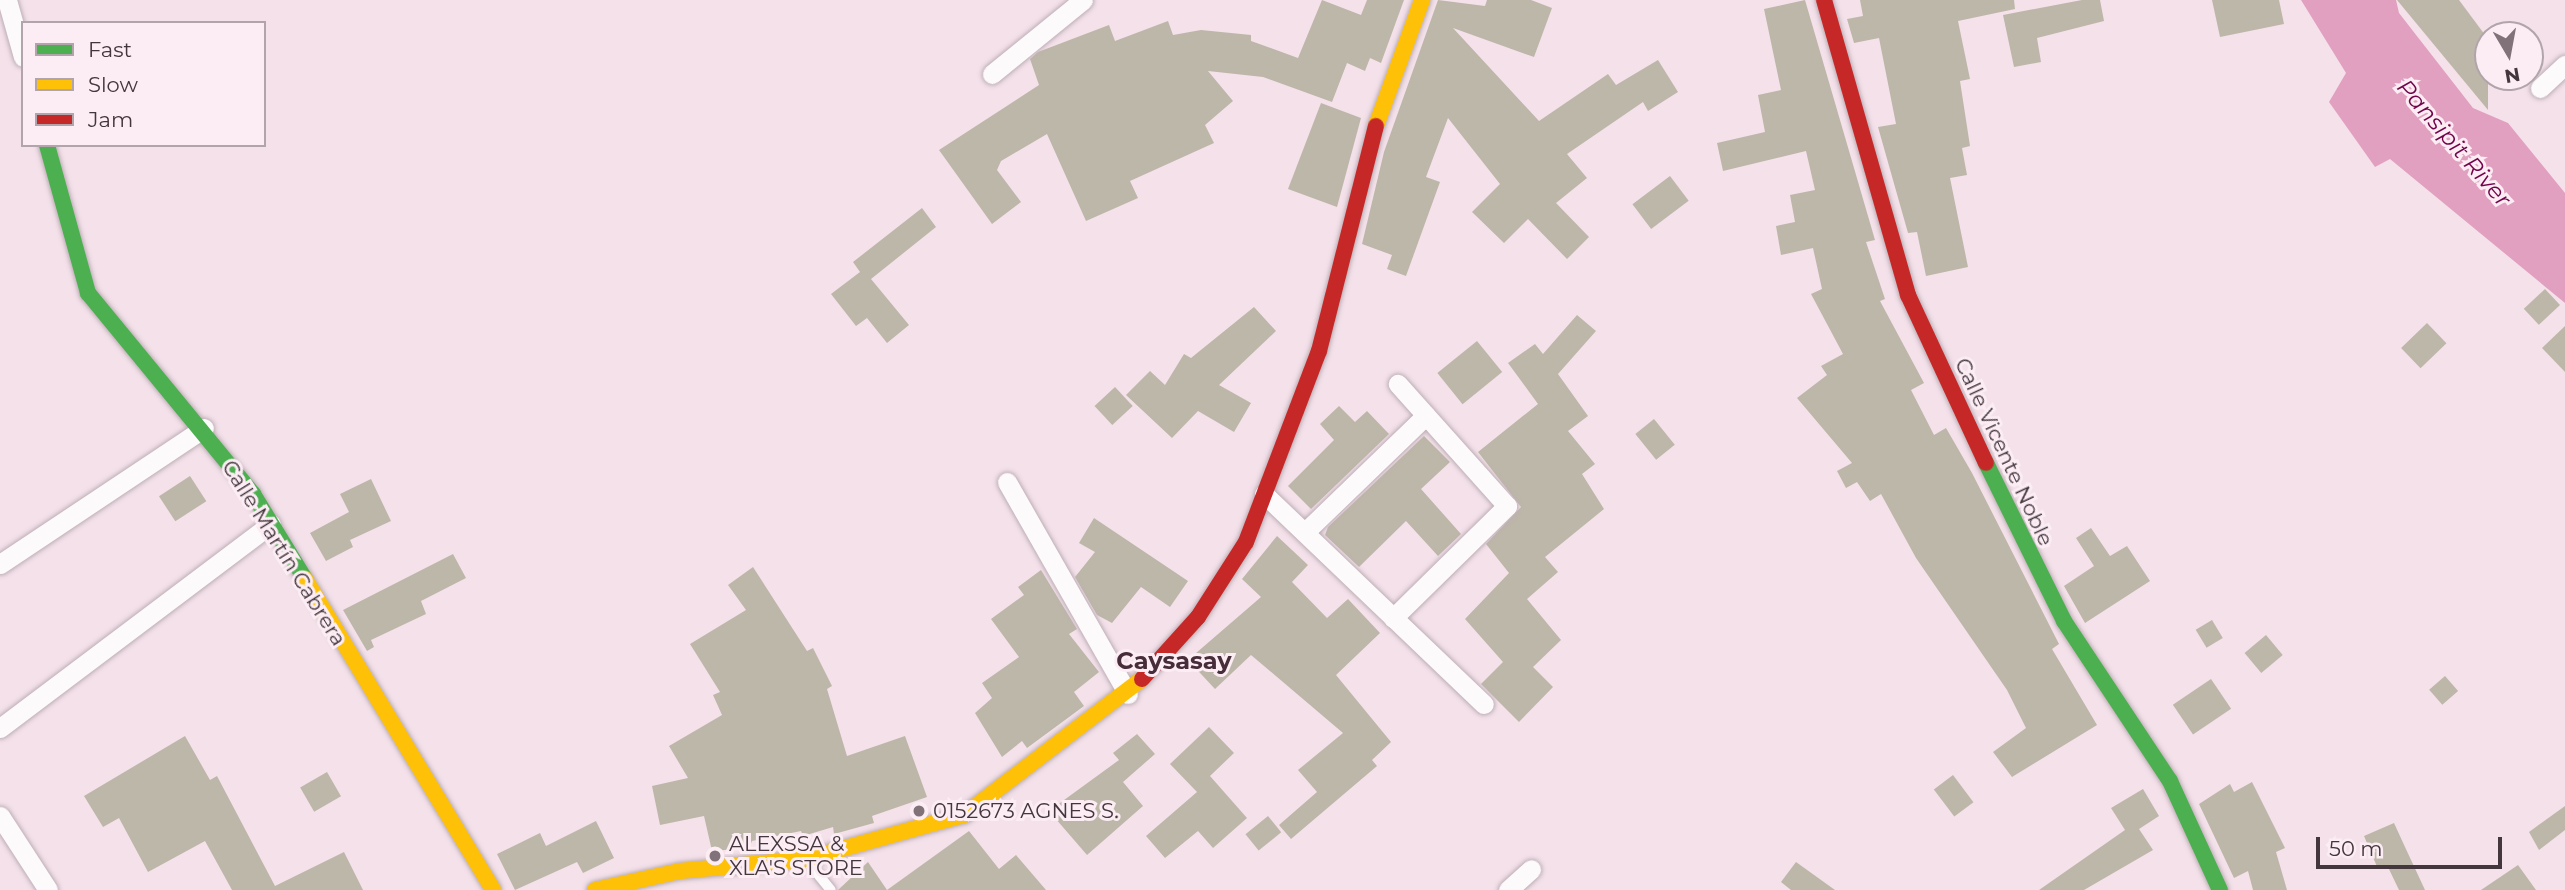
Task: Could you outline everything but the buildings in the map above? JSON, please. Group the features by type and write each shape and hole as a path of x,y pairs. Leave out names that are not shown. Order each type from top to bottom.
{"street":[{"path":"7,0 21,51"},
{"path":"992,75 1083,0"},
{"path":"596,890 680,871 806,859 964,815 1128,694 1198,617 1246,542 1319,351 1368,147 1422,0"},
{"name":"Calle Vicente Noble","path":"1824,0 1908,295 2017,531 2064,621 2170,781 2220,890"},
{"path":"2544,84 2565,65"},
{"name":"Calle Martín Cabrera","path":"48,147 88,293 204,428 271,524 493,890"},
{"path":"1393,618 1507,506 1398,384"},
{"path":"1305,533 1426,415"},
{"path":"0,564 204,428"},
{"path":"1007,482 1128,694"},
{"path":"1264,494 1484,704"},
{"path":"0,728 271,524"},
{"path":"0,816 48,890"},
{"path":"1508,890 1531,869"}],"lane":[{"path":"806,859 831,890"}],"water":[{"name":"Pansipit River","path":"2301,0 2396,0 2399,13 2473,108 2508,123 2565,193 2565,303 2390,159 2375,167 2329,102 2346,73"}],"traffic: fast":[{"path":"48,147 88,293 253,494 305,579"},
{"path":"1986,463 2064,621 2170,781 2220,890"}],"traffic: slow":[{"path":"1376,126 1422,0"},
{"path":"305,579 493,890"},
{"path":"595,890 680,871 806,859 964,815 1142,679"}],"traffic: jam":[{"path":"1824,0 1908,295 1986,463"},
{"path":"1142,679 1198,617 1246,542 1319,351 1376,126"}],"place":[{"name":"0152673 AGNES S.","path":"919,811"},
{"name":"ALEXSSA & XLA'S STORE","path":"715,856"}],"district":[{"name":"Caysasay","path":"1174,661"}]}
